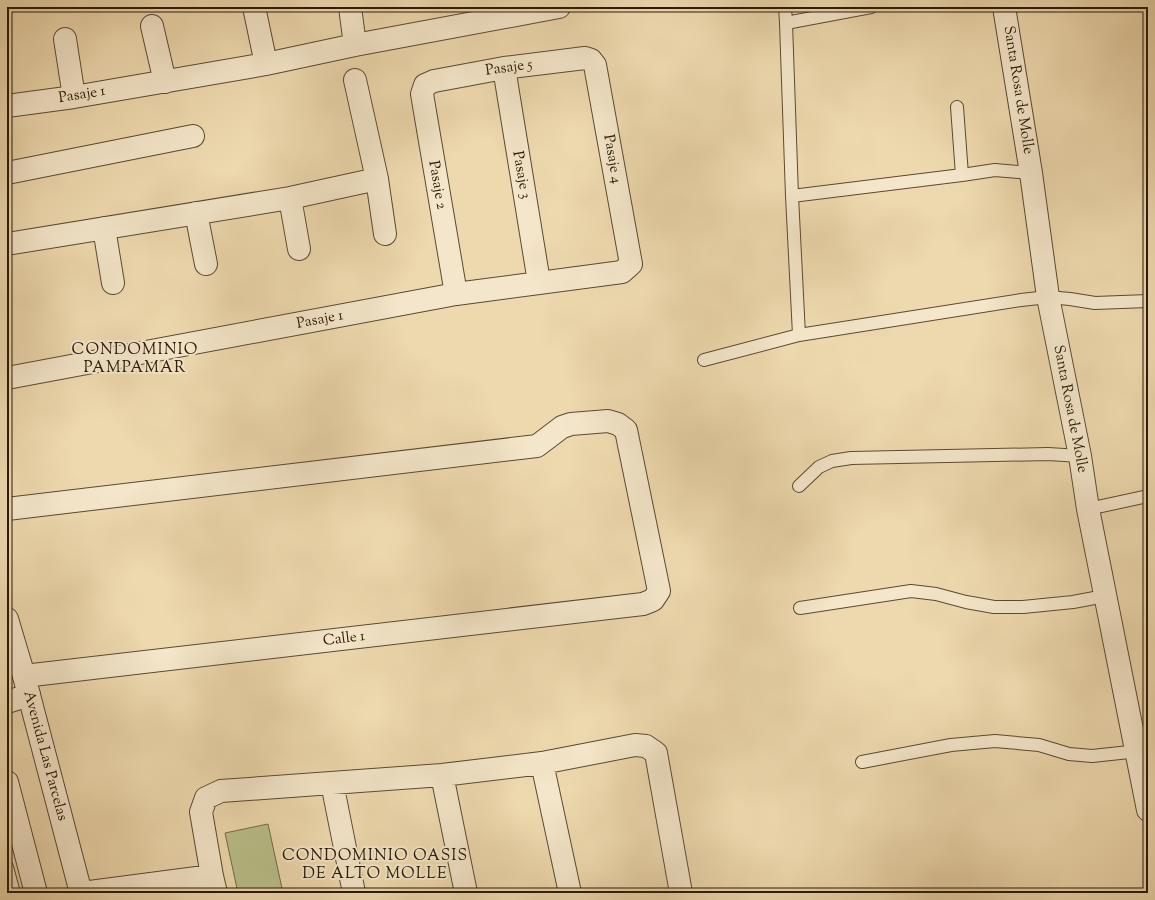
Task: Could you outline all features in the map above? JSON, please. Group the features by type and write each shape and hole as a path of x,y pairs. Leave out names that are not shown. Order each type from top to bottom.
{"street":[{"path":"254,7 266,64"},
{"path":"350,7 354,45"},
{"name":"Pasaje 1","path":"7,106 74,97 266,64 354,45 558,7"},
{"name":"Santa Rosa de Molle","path":"1004,7 1031,173 1048,297 1080,456 1088,509 1105,596 1142,750 1148,810"},
{"path":"152,26 165,82"},
{"path":"65,39 74,97"},
{"name":"Pasaje 5","path":"434,81 504,68 585,58"},
{"name":"Pasaje 4","path":"585,58 591,60 595,65 631,264"},
{"name":"Pasaje 3","path":"504,68 539,282"},
{"path":"355,80 377,178 385,234"},
{"name":"Pasaje 2","path":"434,81 426,85 422,94 456,294"},
{"path":"7,173 193,136"},
{"path":"7,244 290,198 377,178"},
{"path":"290,198 299,249"},
{"path":"196,213 206,264"},
{"path":"104,228 113,283"},
{"name":"Pasaje 1","path":"7,378 456,294 622,272 631,264"},
{"name":"Calle 1","path":"7,509 537,446 562,427 571,424 608,421 618,424 626,430 660,591 653,600 643,604 26,685 7,702"},
{"name":"Avenida Las Parcelas","path":"7,619 82,893"},
{"path":"82,893 214,885 201,812 206,798 221,791 442,775 542,763 636,745 646,746 656,753 681,893"},
{"path":"542,763 570,893"},
{"path":"442,775 466,893"},
{"path":"7,782 36,893"},
{"path":"332,783 354,893"}],"lane":[{"path":"785,7 799,335"},
{"path":"786,23 871,7"},
{"path":"957,107 962,175"},
{"path":"792,196 995,170 1031,173"},
{"path":"704,360 799,335 1021,300 1048,297 1095,303 1148,301"},
{"path":"798,486 819,467 832,461 851,458 1048,454 1080,456"},
{"path":"1088,509 1148,496"},
{"path":"800,608 910,591 936,594 966,602 994,607 1023,607 1073,602 1105,596"},
{"path":"862,762 951,745 995,741 1039,744 1069,754 1092,756 1142,750"},
{"path":"7,867 14,893"}],"green space":[{"path":"268,824 283,893 238,893 225,833"}],"district":[{"name":"CONDOMINIO PAMPAMAR","path":"135,359"},
{"name":"CONDOMINIO OASIS DE ALTO MOLLE","path":"375,865"}]}
